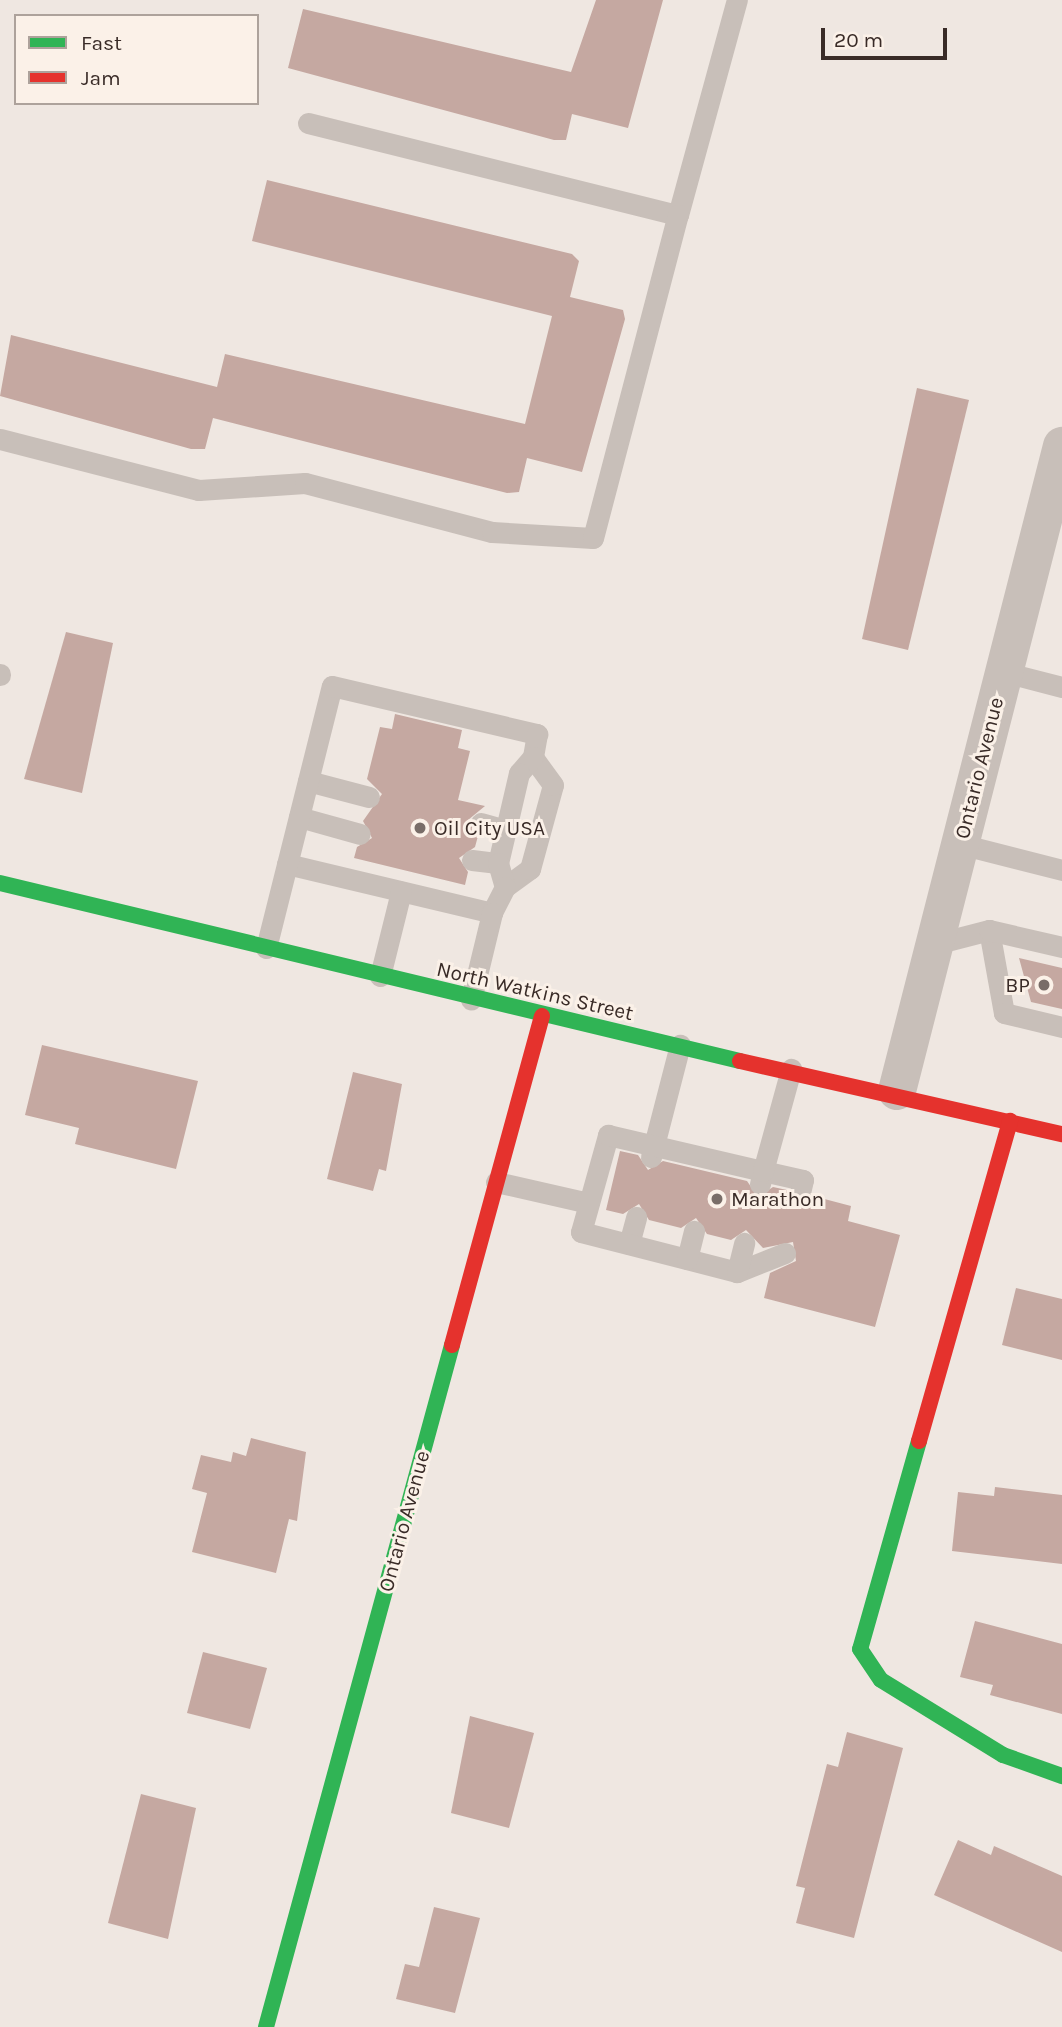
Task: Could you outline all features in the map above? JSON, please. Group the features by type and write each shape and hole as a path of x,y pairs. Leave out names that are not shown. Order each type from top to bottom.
{"street":[{"name":"Ontario Avenue","path":"897,1091 1062,446"},
{"name":"North Watkins Street","path":"0,883 471,1000 897,1091 1062,1134"},
{"name":"Ontario Avenue","path":"266,2027 542,1016"},
{"path":"1010,1121 860,1649 881,1680 1003,1755 1062,1776"}],"lane":[{"path":"0,439 199,490 305,483 492,532 593,537 737,0"},
{"path":"308,122 678,215"},
{"path":"1004,672 1062,687"},
{"path":"267,948 332,686 537,734 533,757 519,773 498,863 505,887"},
{"path":"471,1000 492,913 505,887 530,869 553,785 533,757"},
{"path":"308,782 369,797"},
{"path":"299,817 360,834"},
{"path":"481,823 506,830"},
{"path":"960,844 1062,870"},
{"path":"472,860 498,863"},
{"path":"287,864 492,913"},
{"path":"380,976 401,892"},
{"path":"989,930 1004,1013 1062,1027"},
{"path":"935,944 989,930 1058,953"},
{"path":"653,1152 680,1045"},
{"path":"762,1178 791,1069"},
{"path":"785,1253 737,1272 581,1232 608,1135 653,1152 762,1178 803,1180 800,1193"},
{"path":"496,1182 589,1203"},
{"path":"629,1244 636,1217"},
{"path":"687,1259 694,1231"},
{"path":"737,1272 744,1243"}],"building":[{"path":"596,0 663,0 628,128 572,114 566,140 554,140 288,68 303,9 571,72"},
{"path":"267,180 572,254 579,261 570,297 623,310 625,319 582,472 527,458 519,492 507,493 213,418 205,449 191,449 0,396 11,335 217,387 225,354 525,424 552,316 252,241"},
{"path":"917,388 969,400 908,650 862,639"},
{"path":"66,632 113,643 82,793 24,779"},
{"path":"395,714 462,730 458,748 470,751 458,800 485,806 468,820 478,836 475,847 459,858 468,872 465,885 354,858 357,847 372,838 363,821 382,794 367,779 380,727 392,729"},
{"name":"BP","path":"1019,958 1062,968 1062,1009 1031,1002"},
{"path":"42,1045 198,1081 176,1169 75,1144 79,1128 25,1115"},
{"path":"353,1072 402,1084 386,1171 379,1169 373,1191 327,1179"},
{"path":"620,1151 638,1155 648,1170 663,1161 747,1181 758,1197 773,1187 787,1190 796,1206 813,1196 851,1206 848,1221 900,1235 875,1327 764,1298 770,1273 796,1261 793,1242 763,1248 746,1230 731,1240 707,1234 696,1218 681,1228 649,1220 639,1204 623,1214 606,1210"},
{"path":"1016,1288 1062,1299 1062,1360 1002,1345"},
{"path":"251,1438 306,1452 297,1521 289,1519 276,1573 192,1552 207,1493 192,1489 201,1455 231,1462 233,1452 246,1456"},
{"path":"995,1487 1062,1495 1062,1564 952,1551 958,1492 994,1496"},
{"path":"975,1621 1062,1644 1062,1714 990,1695 993,1685 960,1677"},
{"path":"203,1652 267,1668 250,1729 187,1713"},
{"path":"470,1716 534,1733 509,1828 451,1813"},
{"path":"847,1732 903,1748 854,1938 796,1923 805,1888 796,1886 827,1764 838,1767"},
{"path":"141,1794 196,1808 168,1939 108,1923"},
{"path":"958,1840 991,1855 994,1846 1062,1876 1062,1952 934,1895"},
{"path":"434,1907 480,1918 455,2013 396,1999 405,1964 419,1967"}],"traffic: fast":[{"path":"0,883 740,1061"},
{"path":"266,2027 452,1345"},
{"path":"919,1441 860,1649 881,1680 1003,1755 1062,1776"}],"traffic: jam":[{"path":"452,1345 542,1016"},
{"path":"740,1061 1062,1134"},
{"path":"919,1441 1010,1121"}],"place":[{"name":"Oil City USA","path":"420,828"},
{"name":"BP","path":"1044,985"},
{"name":"Marathon","path":"717,1199"}]}
